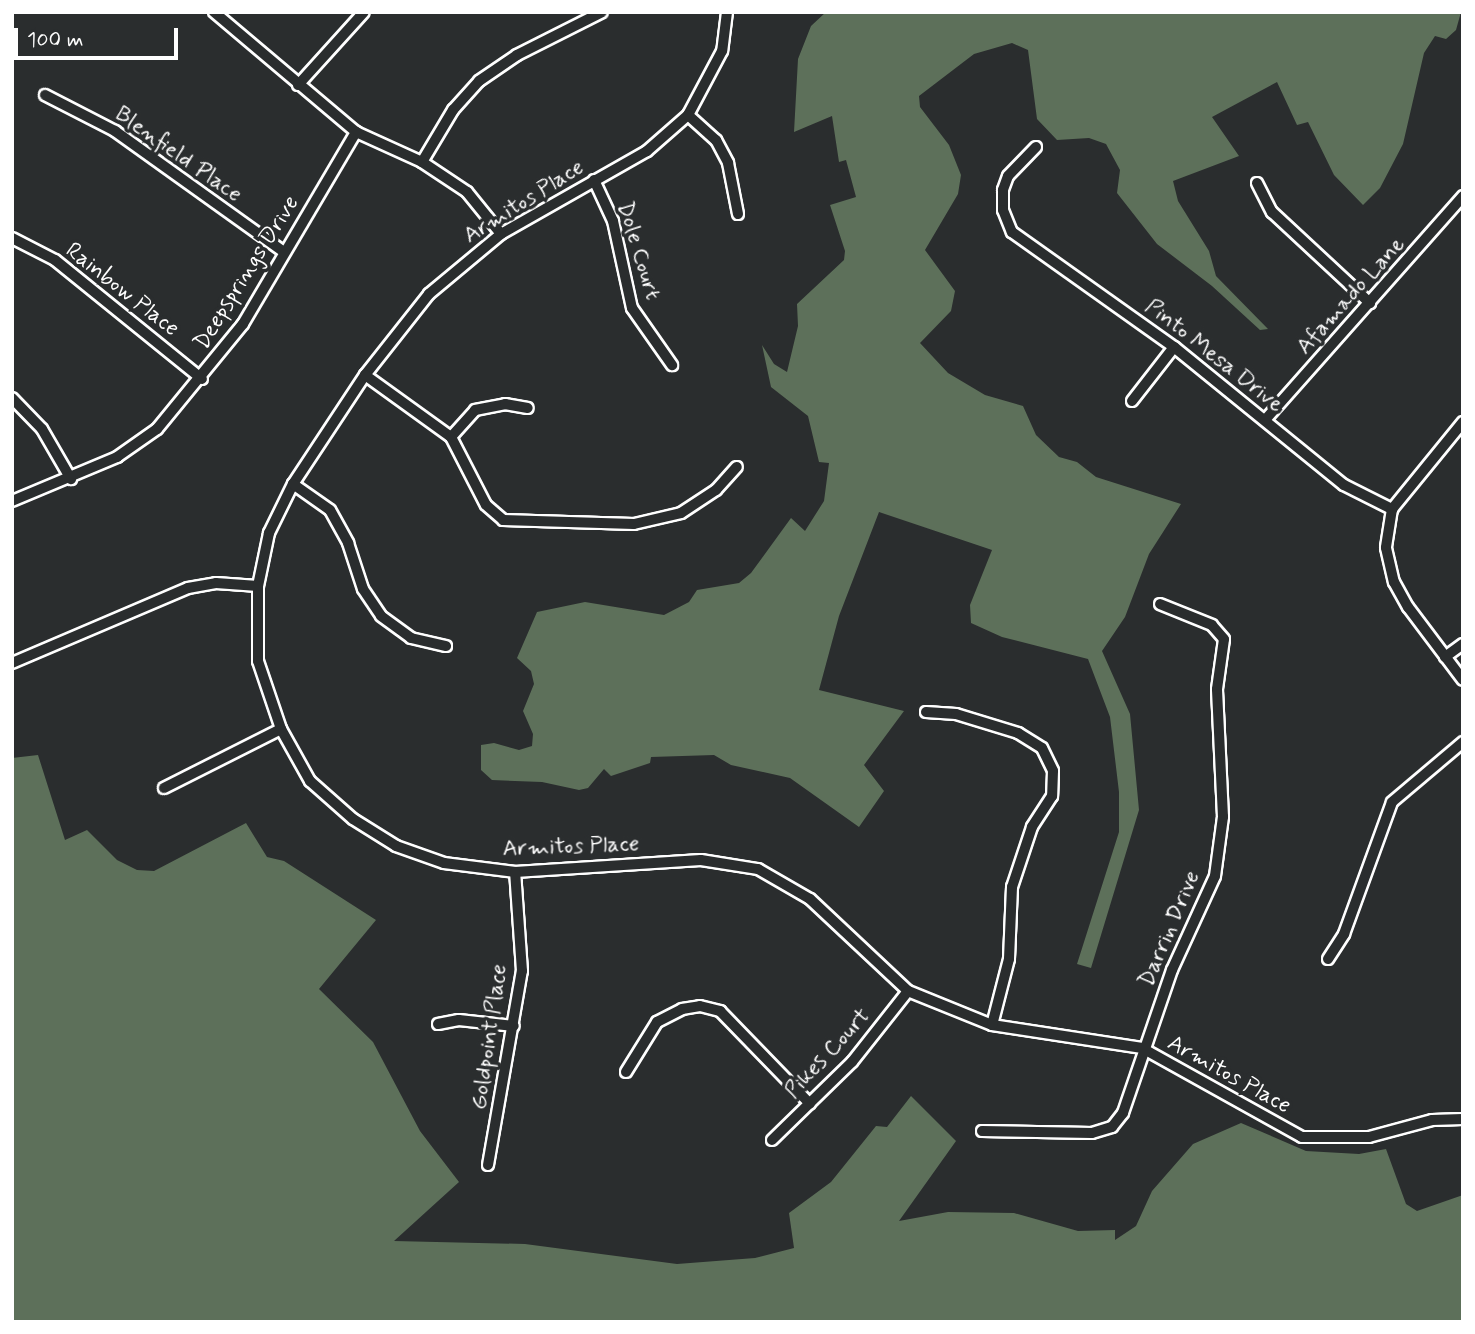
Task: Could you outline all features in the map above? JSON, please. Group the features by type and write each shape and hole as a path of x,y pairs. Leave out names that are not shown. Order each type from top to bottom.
{"street":[{"path":"214,12 356,132 422,162 467,192 501,234"},
{"path":"298,85 364,12"},
{"path":"422,162 453,110 479,81 517,55 602,12"},
{"name":"Armitos Place","path":"727,12 722,51 709,83 688,115 647,151 501,234 429,294 365,375 293,484 269,533 258,586 258,661 281,729 310,781 354,819 396,846 444,863 515,872 701,860 758,869 810,899 908,991 992,1025 1142,1048 1302,1137 1369,1137 1432,1120 1463,1119"},
{"name":"Blenfield Place","path":"45,95 155,157 191,188 284,252"},
{"path":"688,115 716,140 728,163 738,214"},
{"name":"Deepsprings Drive","path":"12,501 71,479 117,457 158,429 202,379 243,324 356,132"},
{"name":"Pinto Mesa Drive","path":"1036,147 1008,176 1003,190 1003,210 1012,232 1174,347 1344,485 1392,509"},
{"name":"Dole Court","path":"594,180 613,221 632,308 672,365"},
{"path":"1257,183 1272,212 1370,303"},
{"name":"Afamado Lane","path":"1265,420 1463,196"},
{"name":"Rainbow Place","path":"12,238 55,260 202,379"},
{"path":"1132,401 1174,347"},
{"path":"365,375 451,437 486,505 503,520 634,524 681,513 716,490 737,467"},
{"path":"12,398 42,429 71,479"},
{"path":"451,437 475,411 505,404 528,408"},
{"path":"1463,422 1392,509 1386,548 1394,582 1463,681"},
{"path":"293,484 330,510 348,543 363,589 382,616 411,638 446,646"},
{"path":"12,663 188,588 216,583 258,586"},
{"name":"Darrin Drive","path":"982,1131 1091,1133 1112,1127 1123,1113 1142,1048 1215,876 1223,817 1217,689 1224,639 1212,625 1160,604"},
{"path":"1445,657 1463,644"},
{"path":"926,712 956,715 1018,733 1042,748 1053,771 1052,796 1032,827 1012,887 1009,959 992,1025"},
{"path":"164,788 281,729"},
{"path":"1328,959 1344,934 1392,802 1463,743"},
{"name":"Goldpoint Place","path":"488,1165 522,971 515,872"},
{"name":"Pikes Court","path":"772,1140 852,1062 908,991"},
{"path":"626,1072 657,1022 682,1009 700,1006 720,1011 810,1104"},
{"path":"438,1024 459,1020 514,1026"}],"green space":[{"path":"826,12 1461,12 1456,30 1446,39 1435,36 1424,53 1403,144 1380,188 1363,205 1334,175 1308,122 1297,125 1277,82 1212,117 1239,156 1173,181 1178,201 1209,251 1216,276 1268,329 1260,330 1212,286 1157,244 1117,193 1120,170 1106,144 1089,138 1057,140 1037,119 1028,50 1012,43 974,54 919,96 920,107 949,145 961,175 958,194 925,250 955,291 951,311 920,343 948,373 985,395 1023,406 1036,435 1059,457 1077,462 1096,477 1181,504 1149,554 1125,617 1102,651 1130,714 1139,810 1091,968 1077,964 1119,832 1119,792 1110,717 1088,659 1002,637 971,623 970,605 992,550 879,512 839,616 819,690 904,711 864,765 884,791 859,827 790,778 731,765 714,755 651,757 650,763 611,776 604,769 588,788 579,790 542,782 492,780 481,770 481,745 494,743 519,750 532,746 533,734 523,711 534,684 531,671 517,658 537,612 585,602 664,615 689,602 697,590 739,583 751,573 791,518 805,531 824,501 829,463 819,462 808,416 771,387 762,345 774,364 787,372 798,326 797,304 844,260 845,251 830,205 856,197 846,160 839,162 832,116 794,132 798,59 811,26"},
{"path":"38,755 65,840 87,830 117,860 137,870 154,871 246,823 267,857 284,861 376,920 319,989 373,1042 420,1131 459,1182 394,1241 525,1244 677,1264 755,1258 794,1248 789,1213 831,1182 876,1126 887,1127 911,1096 956,1141 899,1221 948,1212 1014,1213 1078,1231 1115,1230 1115,1240 1136,1226 1152,1191 1193,1144 1241,1123 1306,1151 1359,1154 1386,1149 1406,1204 1417,1211 1463,1195 1463,1322 12,1322 12,758"}]}
